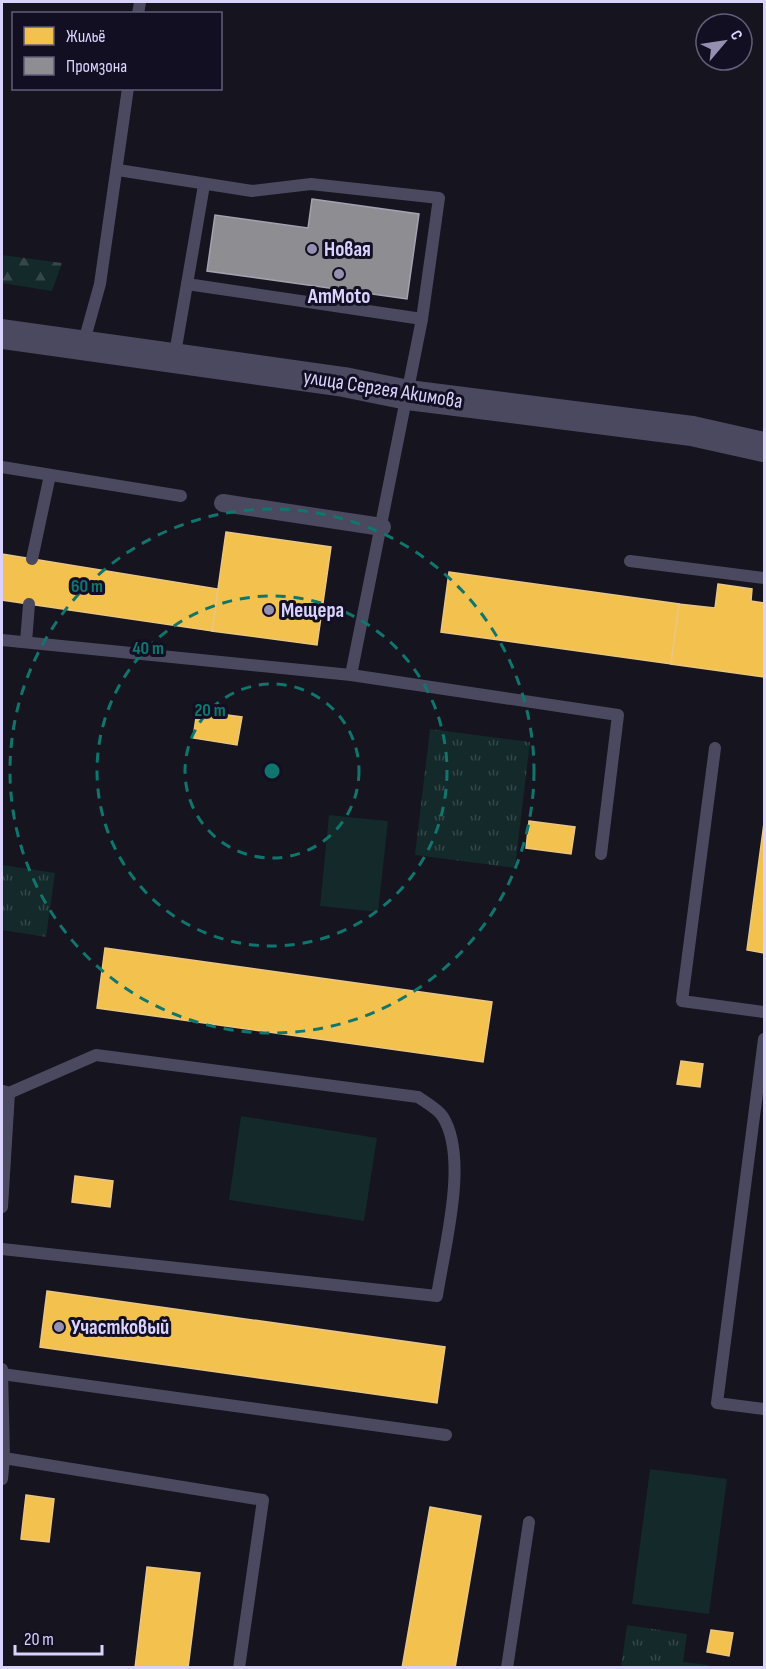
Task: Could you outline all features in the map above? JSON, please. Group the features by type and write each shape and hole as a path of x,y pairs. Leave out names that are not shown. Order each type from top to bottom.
{"street":[{"name":"улица Сергея Акимова","path":"2,334 344,382 408,394 692,431 765,447"},
{"path":"223,503 382,527"}],"lane":[{"path":"83,345 100,284 128,90"},
{"path":"118,170 252,191 311,184 439,198 422,319 351,675"},
{"path":"174,359 204,185"},
{"path":"187,284 422,319"},
{"path":"2,467 180,496"},
{"path":"32,559 50,474"},
{"path":"630,561 765,578"},
{"path":"26,642 29,604"},
{"path":"2,640 351,675 618,715 601,854"},
{"path":"715,748 682,1001 765,1012"},
{"path":"765,1039 717,1403 765,1409"},
{"path":"2,1207 5,1092 96,1056 418,1096 442,1115 453,1141 456,1171 437,1296 2,1249"},
{"path":"2,1369 4,1458 2,1479"},
{"path":"2,1374 446,1435"},
{"path":"4,1458 263,1500 239,1668"},
{"path":"507,1668 529,1522"}],"green space":[{"path":"2,255 62,263 52,291 2,283"},
{"path":"430,729 530,742 515,868 415,855"},
{"path":"329,815 388,821 378,912 320,906"},
{"path":"2,865 55,873 46,937 2,930"},
{"path":"241,1116 377,1138 364,1221 229,1200"},
{"path":"650,1469 727,1479 709,1614 632,1604"},
{"path":"627,1625 687,1634 683,1662 709,1665 708,1667 621,1667"}],"building: Жильё":[{"name":"Мещера","path":"226,532 331,547 317,645 212,631"},
{"path":"2,554 218,589 212,631 2,600"},
{"path":"449,572 679,604 671,664 441,632"},
{"path":"718,584 752,589 751,601 764,603 764,677 671,664 679,604 715,608"},
{"path":"197,711 242,717 237,745 193,738"},
{"path":"529,821 575,827 571,854 526,848"},
{"path":"764,823 764,953 747,950"},
{"path":"105,948 492,1002 483,1062 97,1008"},
{"path":"681,1061 703,1064 700,1087 677,1084"},
{"path":"75,1176 113,1181 110,1207 72,1202"},
{"path":"47,1291 445,1347 437,1403 40,1347"},
{"path":"26,1495 54,1499 49,1542 21,1539"},
{"path":"430,1507 481,1516 455,1668 402,1668"},
{"path":"147,1567 200,1573 188,1668 135,1668"},
{"path":"711,1630 733,1633 729,1656 707,1652"}],"building: Промзона":[{"name":"Новая","path":"312,199 419,214 407,299 207,271 215,215 308,228"}],"place":[{"name":"Новая","path":"312,249"},
{"name":"AmMoto","path":"339,274"},
{"name":"Мещера","path":"269,610"},
{"name":"Участковый","path":"59,1327"}]}
